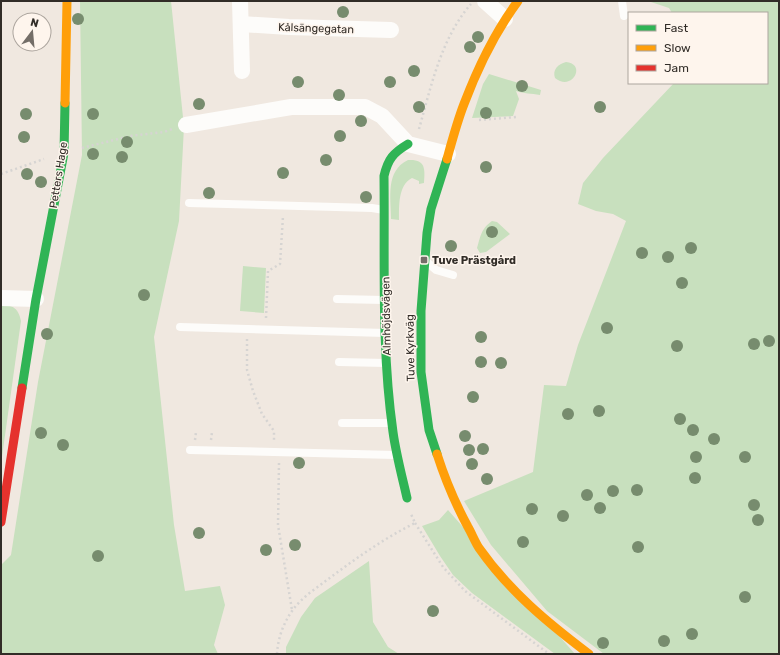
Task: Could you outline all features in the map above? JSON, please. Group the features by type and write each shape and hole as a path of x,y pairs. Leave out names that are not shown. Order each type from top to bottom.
{"street":[{"name":"Petters Hage","path":"1,522 36,299 64,153 67,1"},
{"path":"240,1 242,71"},
{"path":"485,1 505,20"},
{"name":"Tuve Kyrkväg","path":"518,1 486,53 464,104 431,209 424,260 421,311 421,372 429,430 446,482 479,548 508,584 526,603 548,623 589,654"},
{"name":"Kålsängegatan","path":"241,24 391,30"},
{"path":"186,125 291,107 364,107 382,116 408,144 448,154"},
{"name":"Almhöjdsvägen","path":"406,498 392,424 387,363 384,176 387,161 398,150 408,144"},
{"path":"1,298 36,299"}],"lane":[{"path":"622,1 624,16"},
{"path":"189,203 384,210"},
{"path":"424,260 436,270 453,275"},
{"path":"337,299 386,300"},
{"path":"180,327 386,333"},
{"path":"339,362 387,363"},
{"path":"342,423 392,424"},
{"path":"190,450 397,455"}],"path":[{"path":"408,144 414,139 418,132 436,71 448,41 462,14 473,1"},
{"path":"478,120 516,118"},
{"path":"1,174 64,153 130,136 164,132 186,125"},
{"path":"265,330 268,271 280,264 283,206"},
{"path":"248,329 247,370 262,414 274,431 278,524 292,610"},
{"path":"406,498 410,513 415,523 443,567 465,591 549,654"},
{"path":"277,654 278,641 284,625 292,610 309,593 350,562 393,534 415,523"}],"green space":[{"path":"80,1 171,1 184,127 179,221 154,337 174,525 185,591 220,586 225,605 214,645 218,654 1,654 1,565 11,555 38,382 82,155"},
{"path":"648,1 779,1 779,654 604,654 547,611 491,545 464,501 533,472 544,385 566,386 578,345 626,221 613,214 596,211 578,204 583,183 603,158 673,84 768,84 768,12 671,12 669,8"},
{"path":"566,62 576,67 575,76 567,82 555,78 554,75 554,72 558,66"},
{"path":"489,74 541,90 540,95 516,91 519,99 513,116 472,118 483,84"},
{"path":"408,160 414,160 421,163 424,169 424,183 419,184 419,181 412,178 407,181 400,196 399,220 391,219 390,194 393,178 401,165"},
{"path":"492,221 497,222 510,234 486,252 480,253 477,248 483,230"},
{"path":"243,266 266,268 264,313 240,311"},
{"path":"1,304 15,308 21,321 1,464"},
{"path":"448,510 575,654 555,654 472,593 453,575 422,526 439,520"},
{"path":"369,561 373,622 388,647 399,654 286,654 286,647 301,617 315,598"}],"traffic: fast":[{"path":"22,388 36,299 64,153 65,103"},
{"path":"407,498 394,440 389,400 384,304 384,176 389,161 398,150 408,144"},
{"path":"437,454 429,430 421,372 421,311 427,233 431,209 447,159"}],"traffic: slow":[{"path":"65,103 67,1"},
{"path":"447,159 459,118 475,77 494,37 518,1"},
{"path":"437,454 459,509 478,546 491,564 530,606 589,654"}],"traffic: jam":[{"path":"1,522 22,388"}],"place":[{"name":"Tuve Prästgård","path":"424,260"}]}
